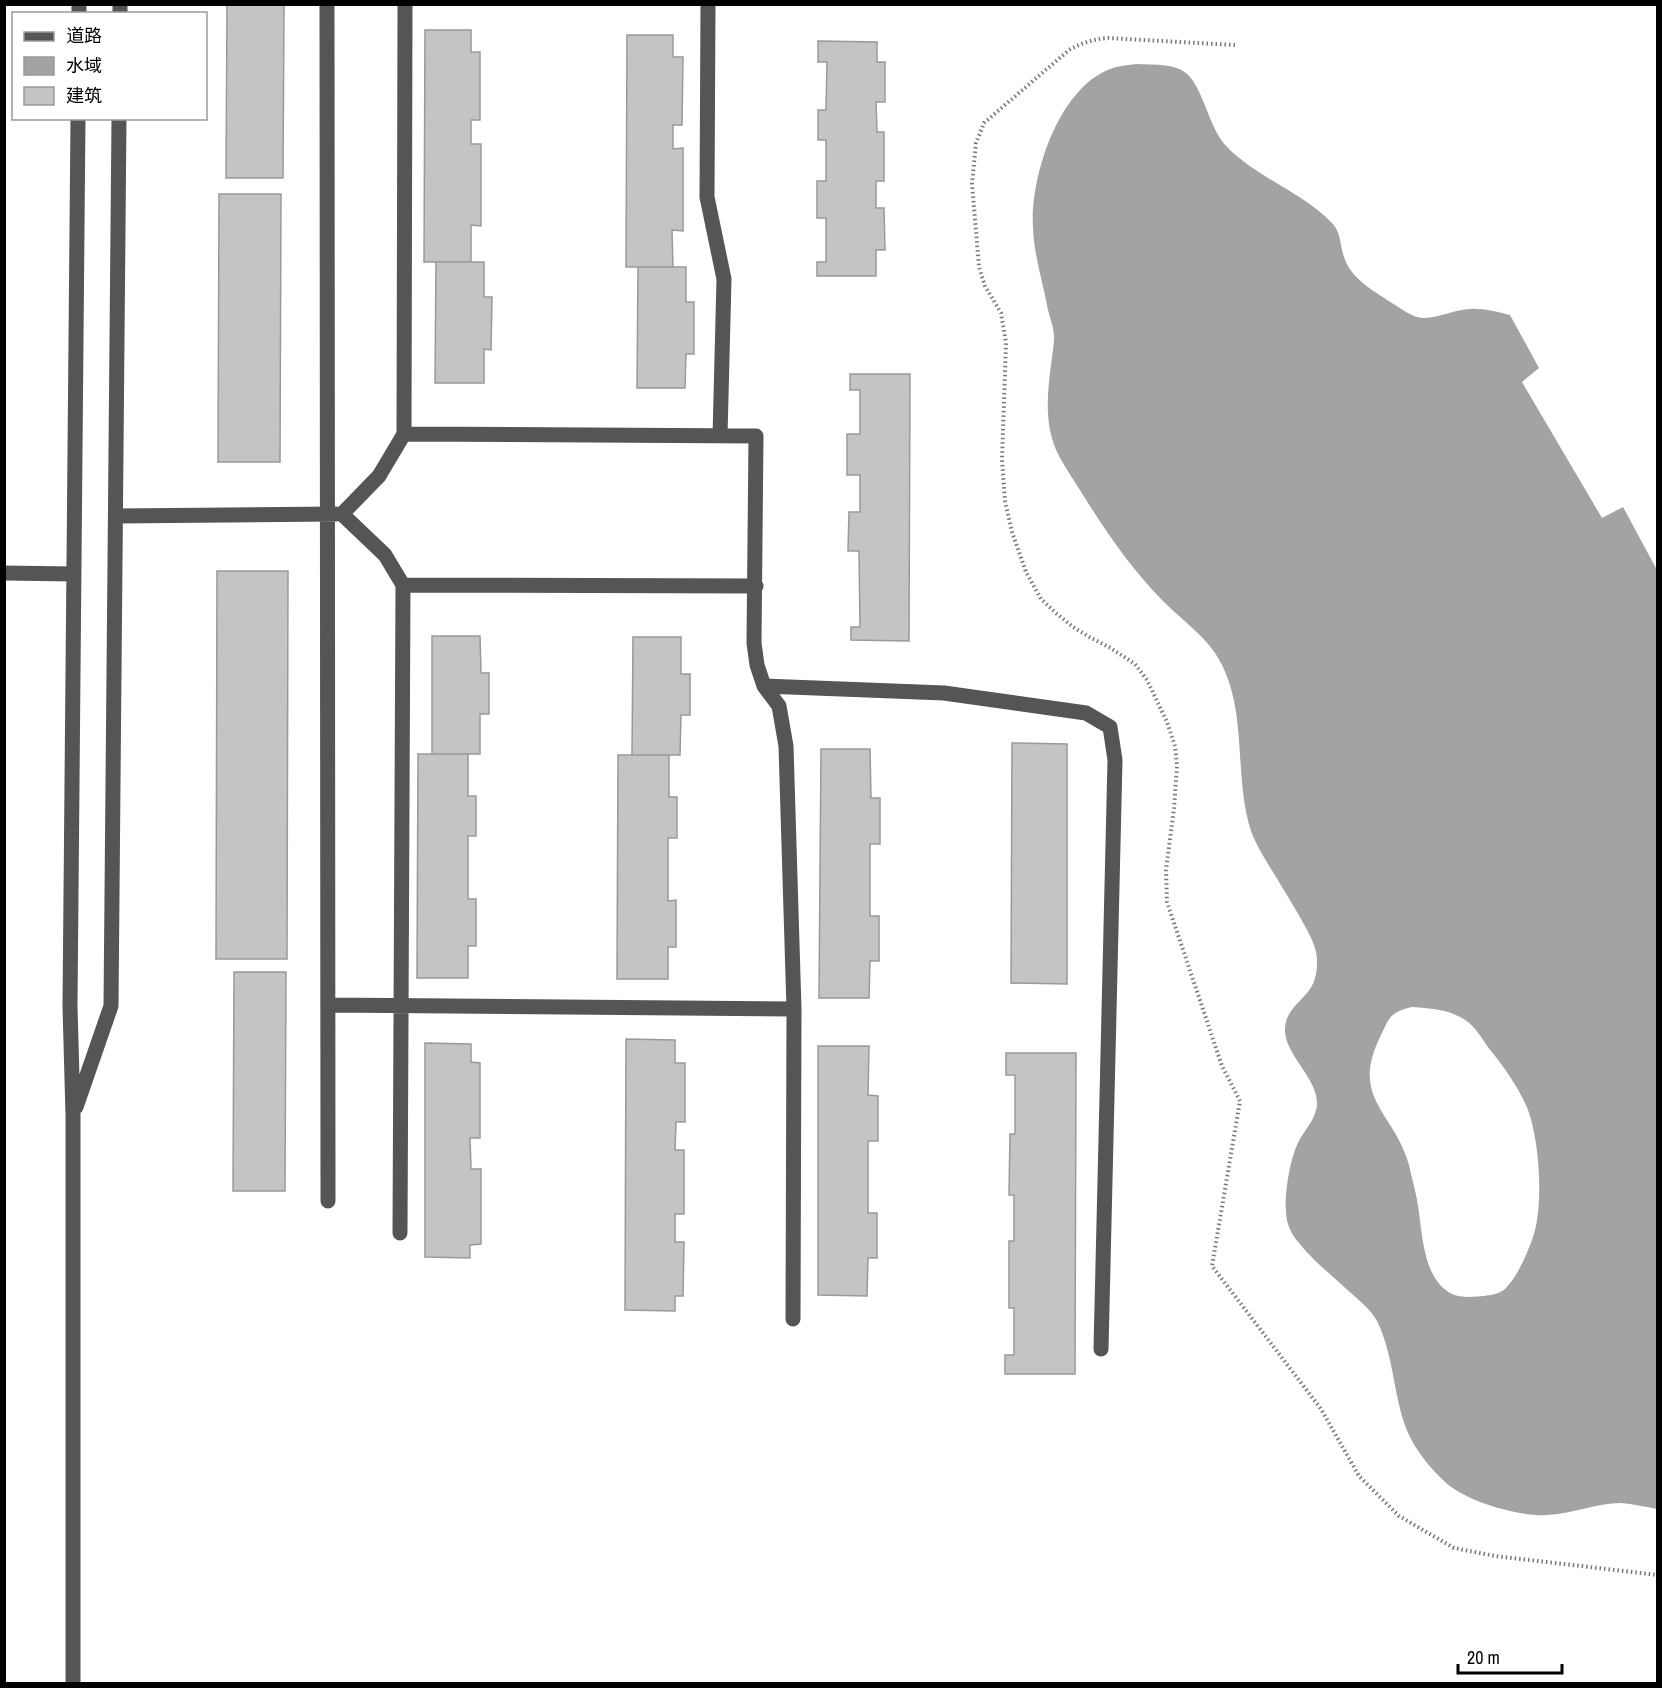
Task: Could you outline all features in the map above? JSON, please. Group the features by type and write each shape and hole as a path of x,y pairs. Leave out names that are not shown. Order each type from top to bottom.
{"street":[{"path":"327,4 334,514 328,1201"},
{"path":"334,514 379,476 404,434 405,4"},
{"path":"708,4 707,197 724,279 720,436"},
{"path":"73,1683 73,1115 70,1006 78,120"},
{"path":"73,1115 111,1006 120,120"},
{"path":"404,434 756,436 754,643 757,665 764,686 779,706 786,746 794,1009 793,1319"},
{"path":"116,516 334,514 385,555 403,585 400,1233"},
{"path":"4,573 74,574"},
{"path":"403,585 756,586"},
{"path":"764,686 944,693 1086,713 1110,727 1115,760 1101,1349"},
{"path":"328,1005 794,1009"}],"path":[{"path":"1235,45 1108,38 1098,38 1078,45 1069,50 984,123 976,143 972,184 978,267 1004,323 1006,343 1002,460 1005,501 1012,532 1026,572 1041,599 1057,614 1073,627 1135,664 1147,680 1176,746 1174,808 1166,870 1167,902 1222,1066 1240,1101 1212,1266 1321,1409 1359,1476 1399,1516 1454,1548 1495,1556 1658,1575"}],"water":[{"path":"1134,64 1169,66 1186,73 1197,88 1221,140 1240,159 1307,202 1332,223 1339,235 1347,265 1364,284 1378,294 1419,317 1433,317 1475,309 1510,315 1539,368 1522,382 1602,518 1623,507 1657,570 1657,1509 1621,1503 1556,1514 1535,1515 1492,1506 1453,1488 1430,1466 1410,1437 1400,1409 1383,1335 1375,1317 1308,1253 1289,1227 1286,1197 1291,1163 1297,1145 1315,1114 1317,1103 1312,1084 1289,1047 1285,1028 1291,1011 1315,979 1316,950 1251,831 1243,790 1235,707 1223,667 1211,647 1150,587 1110,536 1059,456 1049,423 1048,388 1054,334 1034,238 1033,207 1036,184 1051,137 1062,115 1076,95 1092,79 1110,69","holes":["1412,1007 1449,1012 1471,1025 1514,1082 1530,1116 1539,1170 1536,1224 1531,1244 1518,1271 1510,1284 1495,1294 1472,1297 1452,1294 1434,1276 1428,1264 1409,1165 1372,1090 1370,1075 1372,1057 1381,1035 1392,1016"]}],"building":[{"path":"227,4 284,4 283,178 226,178"},
{"path":"425,30 471,30 471,52 480,52 480,120 471,120 471,144 481,144 481,226 471,225 471,262 424,262"},
{"path":"627,35 673,35 673,57 683,57 682,125 673,125 673,149 683,148 683,231 672,230 673,267 626,267"},
{"path":"818,41 877,42 877,62 885,62 885,102 876,102 877,132 884,132 884,181 876,181 876,208 884,208 885,250 876,250 876,276 817,276 817,262 826,262 826,218 817,218 817,181 826,181 826,140 818,140 818,110 826,110 827,62 818,62"},
{"path":"219,194 281,194 280,462 218,462"},
{"path":"436,262 484,262 484,297 492,297 491,350 484,349 484,383 435,383"},
{"path":"638,267 686,267 686,302 694,302 694,354 686,354 685,388 637,388"},
{"path":"850,374 910,374 909,641 851,640 851,627 860,627 859,551 848,551 849,512 860,512 860,475 847,475 847,434 860,434 860,390 850,390"},
{"path":"217,571 288,571 287,959 216,959"},
{"path":"432,636 480,636 481,673 489,673 489,714 480,714 480,754 432,754"},
{"path":"633,637 681,637 681,674 690,674 690,715 681,715 680,755 632,755"},
{"path":"1012,743 1067,744 1067,984 1011,983"},
{"path":"821,749 870,749 871,798 880,798 880,844 870,844 870,916 879,916 879,961 870,961 869,998 819,998"},
{"path":"418,754 468,754 468,796 476,796 476,836 468,836 468,899 476,899 476,946 468,946 468,978 417,978"},
{"path":"618,755 669,755 669,797 677,797 677,838 668,838 668,901 676,900 676,947 668,947 668,979 617,979"},
{"path":"234,972 286,972 285,1191 233,1191"},
{"path":"626,1039 675,1040 675,1063 685,1063 685,1122 676,1122 675,1150 684,1150 684,1214 675,1214 675,1242 684,1242 683,1296 675,1296 675,1311 625,1310"},
{"path":"425,1043 471,1044 471,1062 480,1063 480,1138 470,1138 471,1169 481,1169 481,1244 470,1245 470,1258 425,1257"},
{"path":"818,1046 869,1046 868,1095 878,1096 878,1141 868,1141 868,1213 877,1213 877,1258 868,1258 867,1296 818,1295"},
{"path":"1006,1053 1076,1053 1075,1374 1005,1374 1005,1355 1014,1355 1014,1308 1009,1308 1009,1241 1014,1241 1014,1195 1009,1195 1010,1134 1015,1134 1015,1075 1006,1075"}]}
